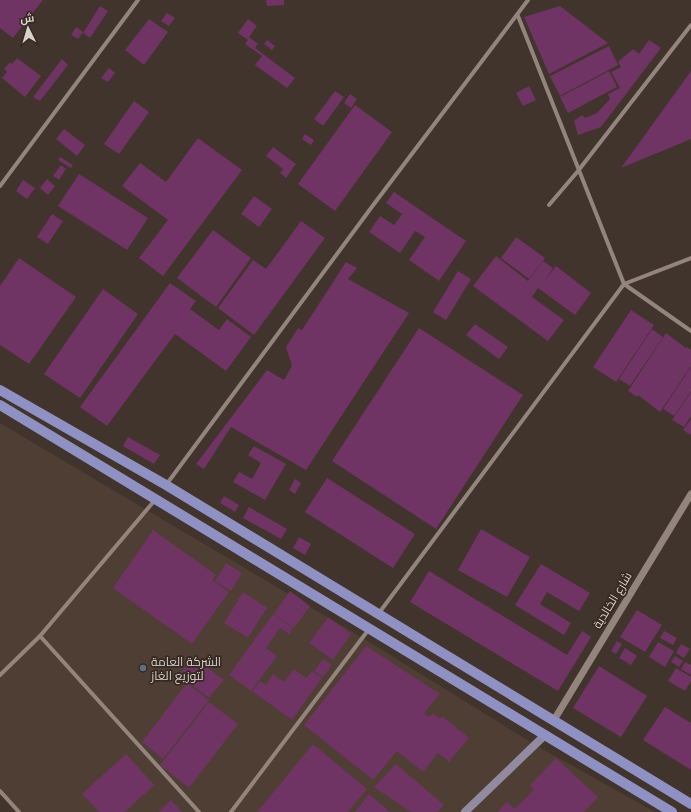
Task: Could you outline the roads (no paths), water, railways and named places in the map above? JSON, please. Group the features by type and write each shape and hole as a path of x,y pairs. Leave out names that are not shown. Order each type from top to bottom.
{"main road":[{"path":"0,390 166,485 379,613 691,804"},
{"path":"0,405 672,812"},
{"path":"465,812 545,735"}],"street":[{"path":"0,184 138,0"},
{"path":"166,485 374,204 518,16 528,0"},
{"path":"518,16 578,171 624,284 691,331"},
{"path":"549,205 578,171 691,25"},
{"path":"379,613 624,284 691,258"},
{"name":"شارع الخالدية","path":"554,720 691,494"},
{"path":"0,675 40,636 156,499"},
{"path":"231,812 369,629"},
{"path":"40,636 199,812"},
{"path":"0,791 19,812"}],"place":[{"name":"الشركة العامة لتوزيع الغاز","path":"143,668"}]}
